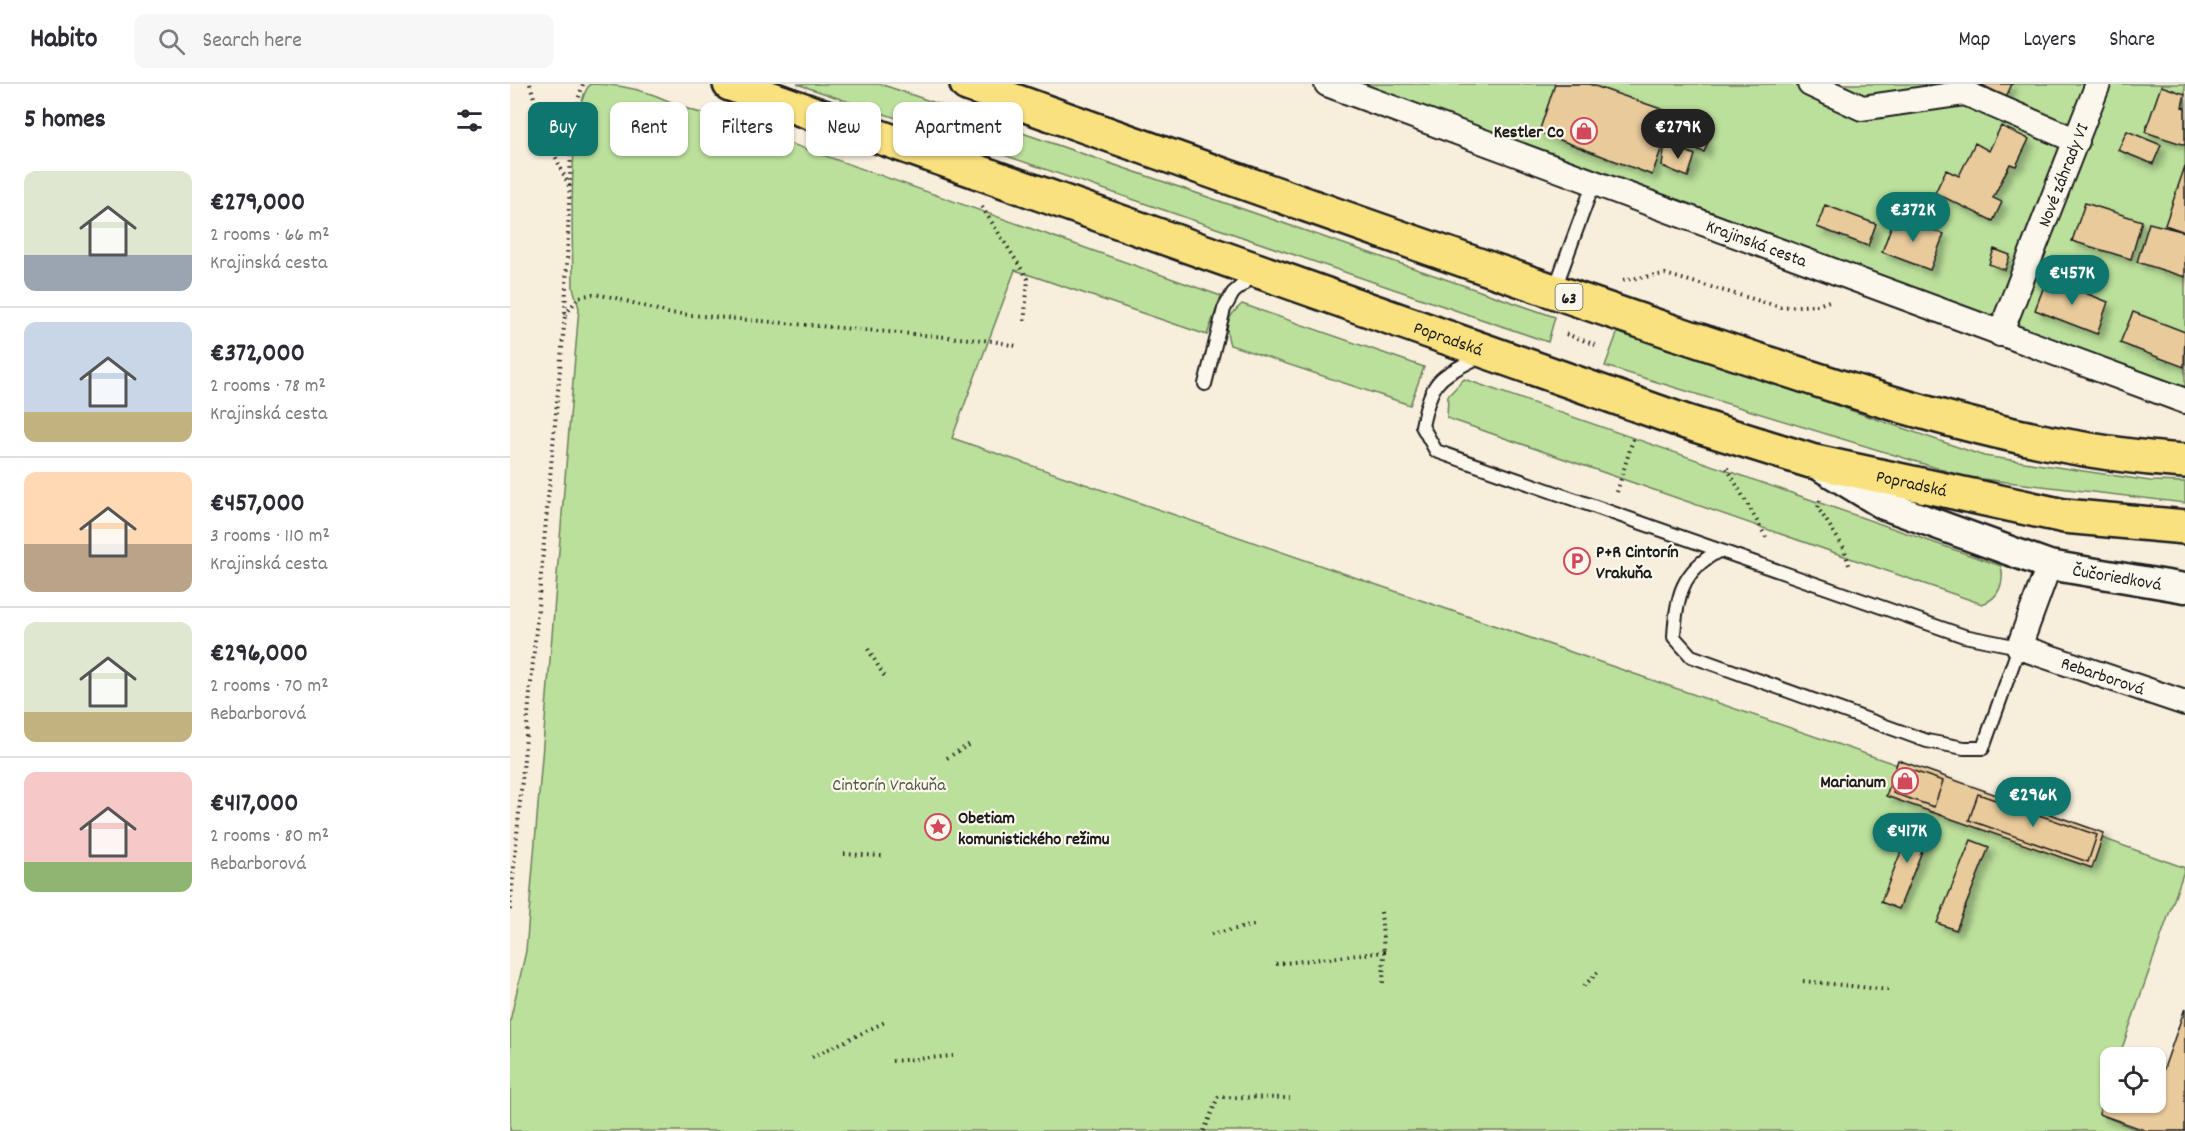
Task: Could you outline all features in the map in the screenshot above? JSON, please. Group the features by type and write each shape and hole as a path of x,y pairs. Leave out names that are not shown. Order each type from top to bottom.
{"main road":[{"name":"Popradská","path":"730,84 1686,422 1811,461 2064,516 2185,527"},
{"name":"63","path":"967,84 1553,291 1847,389 1930,413 2047,441 2104,452 2185,461"}],"street":[{"name":"Krajinská cesta","path":"1326,84 2185,401"},
{"path":"1810,84 1862,108 1965,93 2078,141"},
{"name":"Nové záhrady VI","path":"2000,334 2078,141 2098,84"},
{"name":"Čučoriedková","path":"1811,461 1884,505 2049,565 2185,588"},
{"path":"2019,647 2049,565"},
{"name":"Rebarborová","path":"2019,647 2185,703"}],"lane":[{"path":"1553,291 1594,182"},
{"path":"1205,384 1217,344 1216,333 1224,309 1233,293 1258,271"},
{"path":"1487,352 1442,377 1430,392 1422,426 1436,451 1964,636 2019,647 1983,748 1964,748 1928,741 1691,656 1674,637 1678,597 1688,576 1700,561 1719,551"}],"path":[{"path":"530,84 544,132 571,189"},
{"path":"510,910 565,315 572,150 578,99 583,84"},
{"path":"981,206 1028,279 1024,325"},
{"path":"1617,281 1665,274 1781,307 1818,305 1870,286"},
{"path":"565,315 579,297 593,294 668,313 993,341 1016,346"},
{"path":"1566,334 1596,345"},
{"path":"1619,486 1634,433"},
{"path":"1725,465 1766,537"},
{"path":"1820,499 1818,508 1834,528 1849,565"},
{"path":"868,649 885,679"},
{"path":"947,758 970,744"},
{"path":"844,854 882,856"},
{"path":"1381,912 1384,952 1383,983"},
{"path":"1211,934 1255,925"},
{"path":"1276,964 1384,952"},
{"path":"1584,986 1601,969"},
{"path":"1803,981 1890,990"},
{"path":"812,1058 887,1021"},
{"path":"892,1061 953,1056"},
{"path":"1204,1131 1218,1097 1290,1098"}],"green space":[{"name":"Cintorín Vrakuňa","path":"590,84 636,89 670,102 610,102 610,156 688,156 688,109 700,113 700,156 794,156 794,145 806,149 806,156 826,156 1221,296 1207,335 1015,270 952,438 1970,790 2185,868 2122,1047 2100,1047 2099,1114 2141,1131 510,1131 510,1021 526,951 579,308 573,288 574,156 598,156 598,102 581,102"},
{"path":"797,84 880,84 933,102 893,102 893,117 881,113 881,102 849,102"},
{"path":"1358,84 2185,84 2185,387 1738,226"},
{"path":"1023,133 1555,317 1548,342 1007,156 1023,156"},
{"path":"1242,304 1424,367 1410,405 1230,345 1227,332 1228,322"},
{"path":"1618,331 1984,456 2150,481 2185,482 2185,503 1966,477 1605,366"},
{"path":"1464,379 2001,566 2001,584 1997,594 1982,604 1447,418 1448,396"}],"building":[{"path":"1555,84 1589,84 1664,110 1654,138 1664,141 1652,175 1539,132"},
{"path":"1980,84 2012,84 2006,97"},
{"path":"2161,86 2185,94 2182,107 2185,108 2185,145 2145,132"},
{"path":"1668,117 1688,122 1681,149 1665,142"},
{"path":"2001,126 2029,139 2016,166 2010,164 1993,198 2002,202 1993,221 1935,193 1946,170 1959,176 1975,143 1989,151"},
{"path":"2127,131 2161,145 2153,164 2118,150"},
{"path":"1685,133 1708,142 1704,152 1682,144"},
{"path":"1665,142 1695,155 1688,177 1662,166"},
{"path":"2185,166 2185,232 2165,225"},
{"path":"2085,203 2142,221 2131,259 2072,241"},
{"path":"1825,205 1876,224 1868,246 1817,227"},
{"path":"1895,216 1944,234 1930,270 1882,252"},
{"path":"2149,223 2185,232 2185,277 2137,262"},
{"path":"1994,249 2010,255 2005,270 1989,264"},
{"path":"2047,278 2108,302 2097,334 2035,310"},
{"path":"2133,312 2185,332 2184,367 2120,343"},
{"path":"1898,760 2104,833 2092,868 1886,796"},
{"path":"1902,767 1943,781 1934,807 1893,793"},
{"path":"1978,794 2097,835 2088,862 1969,820"},
{"path":"1914,819 1932,826 1899,909 1881,902"},
{"path":"1971,840 1989,847 1956,930 1937,923"},
{"path":"2185,1008 2185,1131 2147,1131 2099,1114 2100,1111 2100,1113 2166,1113 2166,1063"}],"place":[{"name":"Kestler Co","path":"1584,131"},
{"name":"P+R Cintorín Vrakuňa","path":"1577,561"},
{"name":"Marianum","path":"1905,781"},
{"name":"Obetiam komunistického režimu","path":"938,827"}]}
